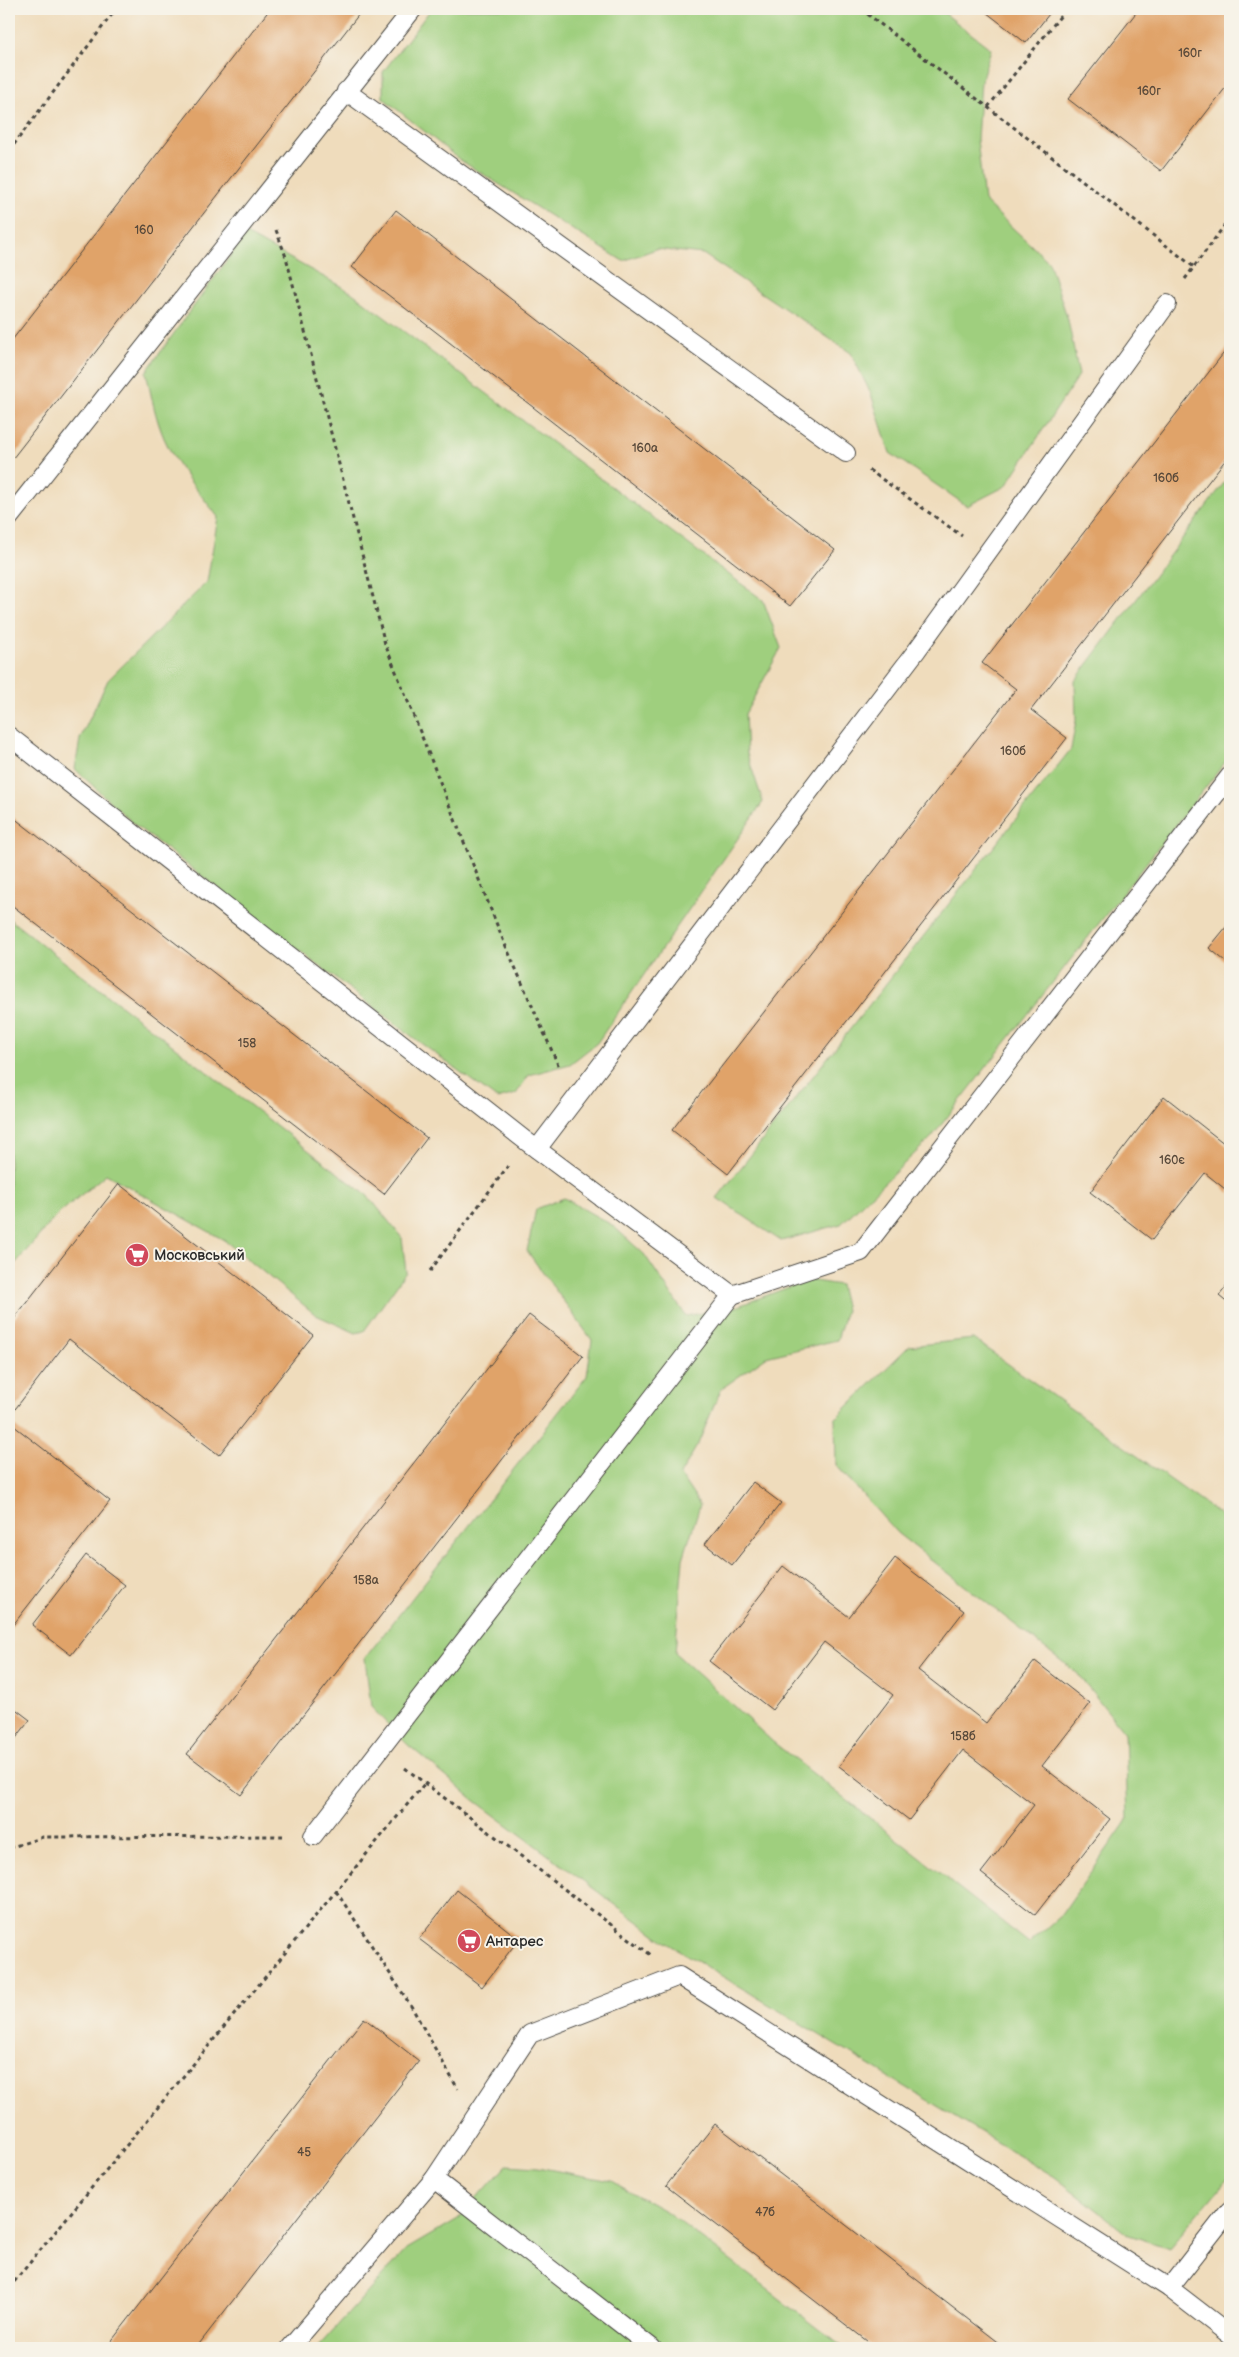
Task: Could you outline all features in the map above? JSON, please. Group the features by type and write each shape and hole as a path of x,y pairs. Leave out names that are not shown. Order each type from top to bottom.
{"lane":[{"path":"9,518 412,9"},
{"path":"346,91 846,454"},
{"path":"531,1145 574,1100 917,650 1167,304"},
{"path":"9,736 531,1145 732,1296"},
{"path":"313,1836 732,1296 861,1252 1230,776"},
{"path":"290,2348 434,2180 530,2034 679,1976 1169,2288 1230,2335"},
{"path":"434,2180 652,2348"},
{"path":"1169,2288 1230,2210"}],"path":[{"path":"9,151 116,9"},
{"path":"861,9 1194,267"},
{"path":"988,107 1066,9"},
{"path":"264,195 286,256 385,644 501,935 574,1100"},
{"path":"1167,304 1230,218"},
{"path":"846,454 987,554"},
{"path":"430,1271 531,1145"},
{"path":"381,1749 679,1976"},
{"path":"9,2288 425,1783"},
{"path":"9,1848 43,1837 313,1836"},
{"path":"336,1891 410,2006 474,2118"}],"green space":[{"path":"431,9 939,9 991,49 981,82 977,139 984,201 1049,262 1068,320 1079,375 1006,486 967,506 890,453 871,394 851,353 703,254 656,249 623,261 460,160 383,98 383,72"},
{"path":"246,234 351,292 763,600 781,648 745,714 747,754 763,802 597,1043 570,1064 529,1075 516,1094 497,1099 418,1041 135,825 75,769 80,739 108,680 207,582 218,517 169,449 158,422 146,372"},
{"path":"1230,475 1230,756 931,1138 841,1224 781,1241 717,1198 1071,749 1076,721 1075,681"},
{"path":"9,919 369,1197 402,1238 406,1272 364,1331 356,1333 316,1315 224,1240 106,1174 56,1216 9,1271"},
{"path":"564,1198 612,1225 644,1254 686,1316 738,1306 808,1280 840,1285 846,1310 837,1340 766,1357 721,1389 698,1444 680,1475 700,1505 683,1559 675,1653 773,1742 1029,1943 1061,1915 1128,1819 1125,1733 1077,1673 897,1533 836,1465 835,1419 909,1346 973,1339 1230,1522 1230,1978 1226,1992 1224,2016 1230,2037 1230,2176 1169,2248 1129,2235 1055,2177 667,1943 474,1800 407,1744 371,1707 365,1658 587,1376 592,1340 527,1251 536,1209"},
{"path":"507,2165 537,2167 611,2181 667,2212 844,2348 317,2348 407,2249 458,2219"}],"building":[{"path":"270,9 363,9 9,463 9,344"},
{"path":"982,9 1053,9 1026,43"},
{"path":"1139,9 1230,9 1230,82 1161,171 1068,99"},
{"path":"396,210 835,550 790,606 352,267"},
{"path":"1230,345 1230,454 1031,710 1067,738 728,1174 672,1130 1016,689 982,663"},
{"path":"9,814 427,1138 384,1194 9,903"},
{"path":"1227,926 1230,928 1230,965 1209,948"},
{"path":"1164,1096 1230,1148 1230,1193 1205,1173 1152,1240 1090,1192"},
{"name":"Московський","path":"119,1184 313,1335 219,1455 69,1339 9,1417 9,1325"},
{"path":"1230,1282 1230,1305 1219,1296"},
{"path":"529,1315 583,1356 241,1795 187,1754"},
{"path":"9,1422 110,1501 9,1630"},
{"path":"753,1482 781,1503 732,1565 705,1544"},
{"path":"86,1555 125,1585 71,1655 32,1625"},
{"path":"895,1558 964,1611 918,1670 986,1723 1035,1661 1090,1704 1042,1766 1110,1819 1035,1915 981,1873 1034,1805 963,1750 909,1820 839,1766 893,1695 824,1642 772,1710 709,1661 783,1566 849,1617"},
{"path":"9,1704 30,1720 9,1747"},
{"path":"457,1890 519,1939 482,1987 419,1939"},
{"path":"364,2018 419,2061 196,2348 106,2348"},
{"path":"715,2124 1005,2348 876,2348 666,2186"}],"place":[{"name":"Московський","path":"137,1255"},
{"name":"Антарес","path":"469,1941"}]}
